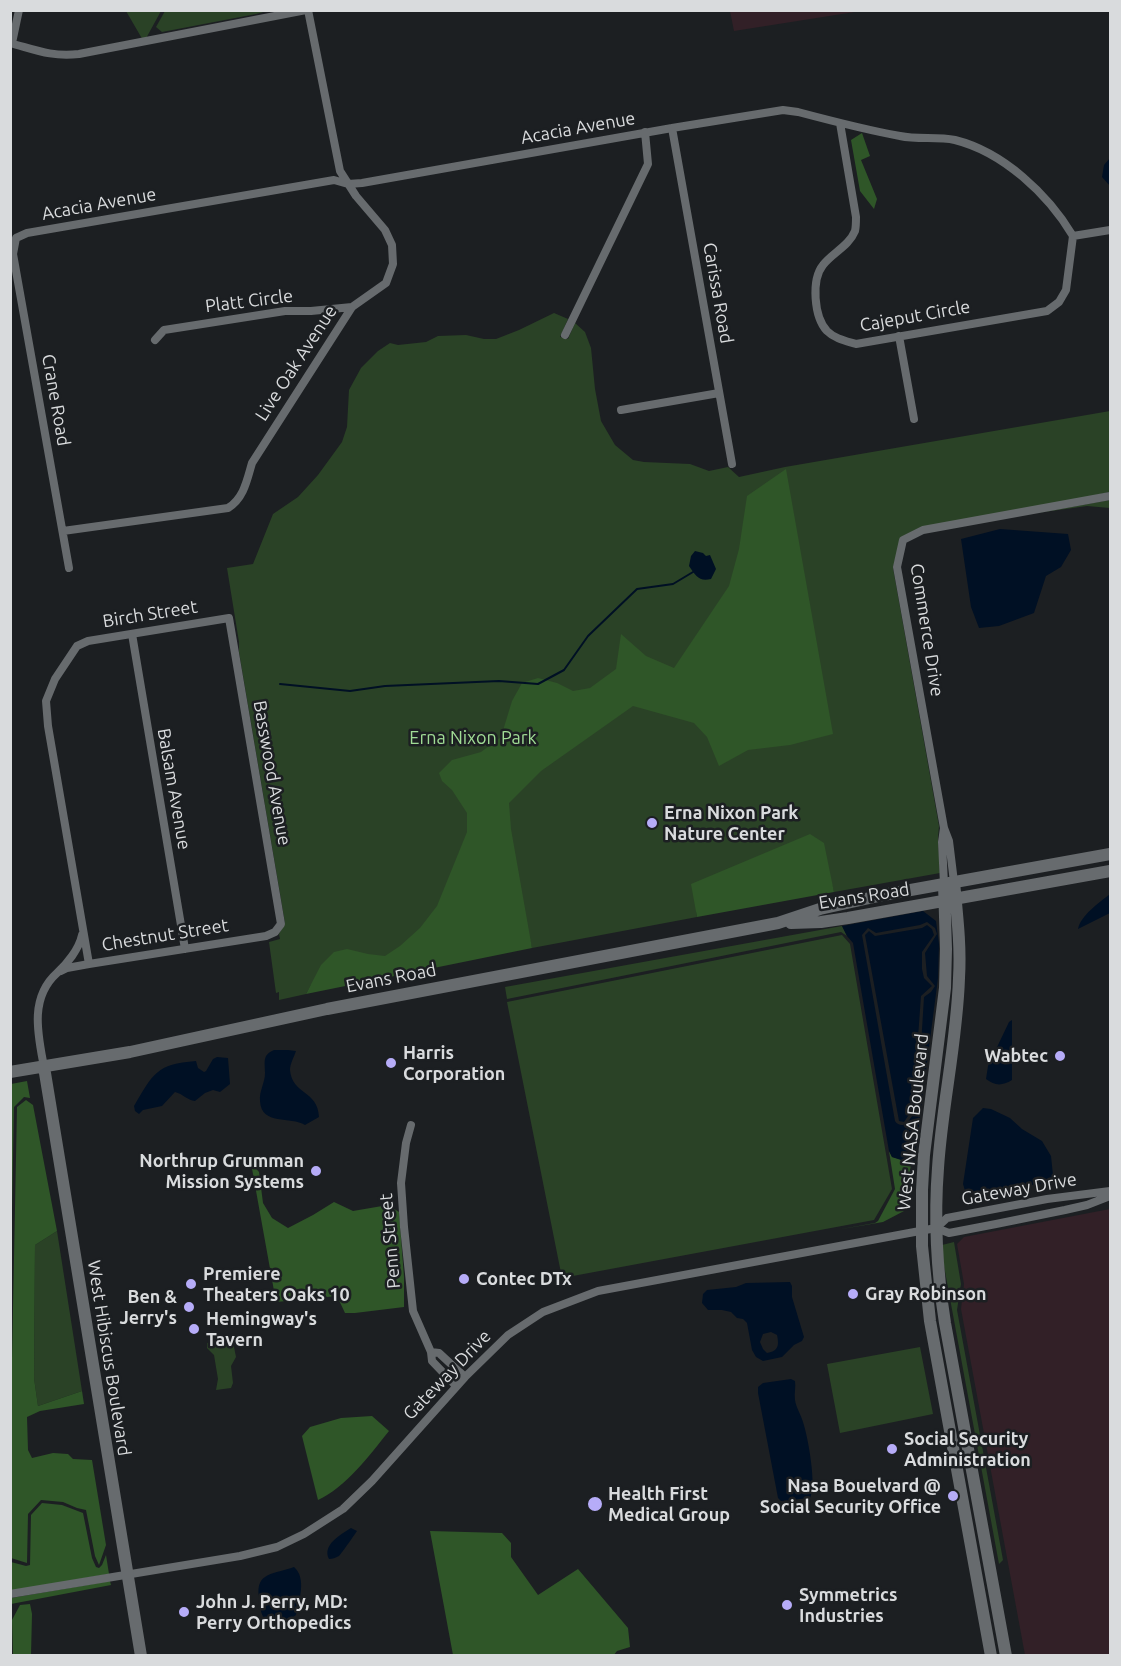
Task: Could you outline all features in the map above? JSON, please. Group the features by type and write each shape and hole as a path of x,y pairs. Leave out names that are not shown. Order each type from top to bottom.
{"main road":[{"path":"949,883 1110,854"},
{"path":"950,899 1110,871"},
{"name":"West NASA Boulevard","path":"949,883 945,988 924,1155 921,1231 932,1330 991,1656"},
{"name":"Evans Road","path":"10,1072 130,1052 327,1009 778,923 820,909 949,883"},
{"name":"West NASA Boulevard","path":"950,899 959,937 959,985 940,1149 936,1228 943,1308 1006,1656"},
{"name":"Evans Road","path":"778,923 834,920 950,899"},
{"name":"West Hibiscus Boulevard","path":"44,1067 141,1656"},
{"path":"973,1553 987,1550"}],"street":[{"path":"19,10 11,43 62,56 307,10"},
{"name":"Live Oak Avenue","path":"63,531 228,508 236,503 245,488 252,463 352,307 386,283 393,264 392,246 385,230 356,196 340,171 307,10"},
{"name":"Acacia Avenue","path":"16,238 27,233 334,180 348,184 362,183 645,132 783,110 903,137 952,140 976,147 1003,161 1027,181 1064,220 1073,236"},
{"name":"Cajeput Circle","path":"840,123 856,217 855,230 847,243 823,265 817,278 818,316 827,331 840,340 856,344 1047,310 1059,302 1066,290 1073,236"},
{"name":"Carissa Road","path":"672,128 732,464"},
{"path":"566,334 648,164 645,132"},
{"path":"1073,236 1110,230"},
{"name":"Crane Road","path":"16,238 13,254 69,568"},
{"name":"Platt Circle","path":"155,340 164,330 285,311 352,307"},
{"path":"899,336 915,419"},
{"path":"621,410 719,393"},
{"name":"Commerce Drive","path":"949,883 949,841 944,828 897,567 903,540 923,530 1110,496"},
{"name":"Birch Street","path":"83,931 48,726 46,701 55,679 77,646 88,641 229,618"},
{"name":"Basswood Avenue","path":"229,618 281,924 275,932"},
{"name":"Balsam Avenue","path":"132,634 185,949"},
{"path":"83,931 89,964"},
{"path":"44,1067 37,1025 39,1007 45,988 57,973 61,972 81,941 83,931"},
{"name":"Chestnut Street","path":"61,972 67,968 266,936 275,932"},
{"name":"Penn Street","path":"411,1125 406,1143 401,1183 413,1311 431,1352 432,1361 456,1386"},
{"name":"Gateway Drive","path":"10,1594 240,1556 277,1547 304,1534 343,1509 465,1377 508,1335 543,1312 598,1292 936,1228 947,1218 1047,1199 1110,1191"},
{"name":"Gateway Drive","path":"936,1228 949,1233 1087,1205 1110,1196"},
{"path":"431,1352 439,1353 465,1377"}],"shaded area":[{"path":"730,10 861,11 734,31"},
{"path":"1110,1209 1110,1655 1025,1655 961,1309 964,1284 957,1244 964,1237"}],"green space":[{"path":"126,11 161,11 144,42"},
{"path":"165,11 267,11 162,32 156,27"},
{"path":"862,133 870,156 861,160 877,199 874,209 860,191 851,140"},
{"name":"Erna Nixon Park","path":"554,313 568,319 560,337 568,339 575,323 585,332 591,348 601,421 615,445 633,460 690,464 709,471 728,467 739,477 1110,411 1110,492 901,537 893,568 939,826 940,873 834,892 832,885 696,909 697,917 532,948 530,940 311,985 306,994 279,1000 269,942 280,939 279,934 285,923 227,568 253,564 273,514 298,497 318,475 342,442 347,427 349,390 361,368 378,351 390,343 398,345 426,342 438,336 466,335 496,339"},
{"path":"786,469 833,734 790,745 748,750 719,766 707,737 694,723 633,706 541,771 509,803 511,829 532,948 306,994 321,965 334,952 347,949 385,956 420,928 437,906 467,832 467,813 452,790 442,781 439,773 452,760 481,752 501,737 512,701 522,683 538,678 557,683 573,691 590,688 616,669 621,634 646,656 674,668 729,586 739,549 747,496"},
{"path":"1110,500 1110,508 1087,506 1037,513"},
{"path":"810,834 824,843 834,892 697,917 691,884"},
{"path":"842,926 847,936 841,932 507,999 505,987"},
{"path":"842,935 850,944 892,1189 874,1220 562,1278 507,1002"},
{"path":"27,1081 30,1098 24,1097 14,1107 11,1260 11,1084"},
{"path":"26,1100 33,1105 57,1231 35,1245 34,1378 38,1406 82,1391 84,1404 40,1411 27,1417 28,1450 32,1458 53,1453 68,1454 73,1459 92,1460 106,1545 99,1565 95,1556 86,1510 63,1502 41,1500 28,1514 27,1563 11,1558 11,1408 17,1107"},
{"path":"889,1151 892,1157 911,1162 904,1211 883,1222 836,1230 878,1221 895,1189"},
{"path":"251,1163 259,1172 263,1203 272,1218 288,1228 334,1202 353,1211 388,1205 399,1212 404,1307 345,1313 337,1296 276,1302"},
{"path":"57,1231 82,1391 38,1406 34,1378 35,1245"},
{"path":"954,1242 961,1284 957,1310 1003,1560 999,1564 944,1266 942,1245"},
{"path":"228,1339 233,1342 236,1357 231,1366 233,1383 231,1388 216,1390 218,1379 214,1355 207,1348 207,1343"},
{"path":"920,1347 933,1414 840,1433 827,1364"},
{"path":"372,1416 389,1431 338,1488 318,1500 302,1436 310,1427 341,1418"},
{"path":"42,1503 62,1505 83,1513 92,1558 96,1567 99,1568 106,1555 109,1574 11,1591 11,1562 30,1565 31,1515"},
{"path":"430,1531 502,1533 511,1543 511,1557 538,1595 578,1569 628,1628 630,1647 617,1651 613,1656 453,1655"},
{"path":"110,1581 111,1585 11,1604 11,1598"},
{"path":"30,1604 32,1614 31,1655 13,1655 12,1620 20,1605"}],"water":[{"path":"1110,158 1110,186 1102,177 1104,165"},
{"path":"1000,529 1068,534 1071,550 1061,567 1046,576 1034,613 999,626 979,628 971,607 961,539"},
{"path":"695,551 706,556 710,555 716,569 711,579 703,580 689,566 691,556"},
{"path":"1110,894 1110,913 1078,929 1087,914"},
{"path":"923,911 936,921 939,944 938,978 914,1163 892,1157 889,1151 853,943 842,926","holes":["927,922 935,928 937,934 925,953 927,976 935,986 924,997 918,1094 913,1115 906,1124 900,1125 895,1121 862,935 868,928 876,933"]},
{"path":"927,925 932,929 934,935 922,952 922,969 924,978 932,986 921,996 914,1093 910,1113 904,1122 899,1121 865,935 869,931 875,936 922,928"},
{"path":"1012,1020 1012,1080 1002,1084 992,1083 986,1079 988,1066"},
{"path":"274,1050 296,1051 290,1068 292,1078 318,1108 319,1117 305,1125 271,1117 262,1109 260,1097 265,1077 265,1059"},
{"path":"217,1057 228,1058 230,1084 220,1092 213,1090 195,1101 175,1092 162,1106 143,1110 139,1114 135,1111 134,1106 151,1078 164,1068 183,1062 196,1061 198,1068 204,1072"},
{"path":"983,1108 991,1109 1010,1118 1022,1129 1042,1141 1051,1156 1053,1175 1051,1179 1043,1183 971,1196 966,1194 963,1184 973,1118"},
{"path":"790,1282 792,1286 792,1297 804,1337 782,1357 763,1361 756,1357 752,1350 747,1323 743,1319 737,1318 731,1312 708,1310 702,1303 703,1294 707,1290 736,1287 746,1283","holes":["771,1332 777,1335 777,1347 774,1351 767,1353 760,1342 763,1334"]},
{"path":"791,1379 795,1381 796,1403 809,1449 813,1483 810,1498 781,1501 778,1498 758,1387 763,1383"},
{"path":"351,1528 357,1531 348,1544 339,1556 329,1559 327,1554 330,1545 337,1537"},
{"path":"294,1567 301,1583 296,1615 281,1621 265,1620 260,1606 260,1583 268,1575"}],"waterway":[{"path":"280,684 350,691 385,686 499,681 538,684 564,670 588,636 637,589 673,584 693,572"}],"place":[{"name":"Erna Nixon Park Nature Center","path":"652,823"},
{"name":"Wabtec","path":"1060,1056"},
{"name":"Harris Corporation","path":"391,1063"},
{"name":"Northrup Grumman Mission Systems","path":"316,1171"},
{"name":"Contec DTx","path":"464,1279"},
{"name":"Premiere Theaters Oaks 10","path":"191,1284"},
{"name":"Gray Robinson","path":"853,1294"},
{"name":"Ben & Jerry's","path":"189,1307"},
{"name":"Hemingway's Tavern","path":"194,1329"},
{"name":"Social Security Administration","path":"892,1449"},
{"name":"Nasa Bouelvard @ Social Security Office","path":"953,1496"},
{"name":"Health First Medical Group","path":"595,1504"},
{"name":"Symmetrics Industries","path":"787,1605"},
{"name":"John J. Perry, MD: Perry Orthopedics","path":"184,1612"}]}
